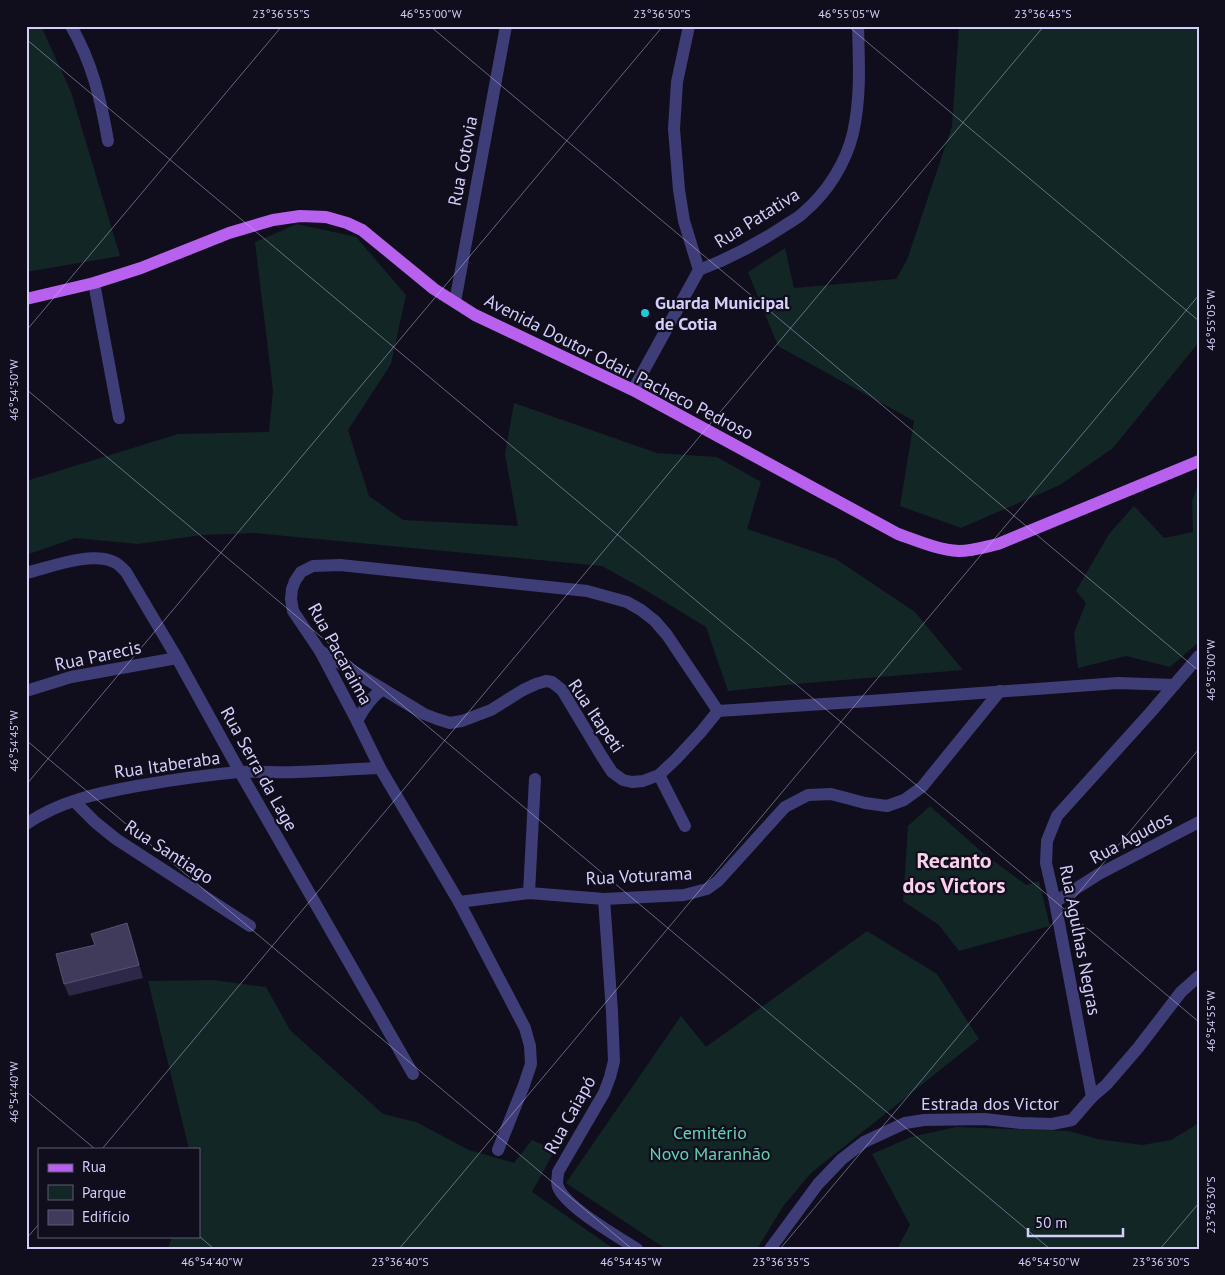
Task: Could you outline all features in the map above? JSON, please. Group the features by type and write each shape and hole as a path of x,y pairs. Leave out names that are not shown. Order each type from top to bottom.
{"main road":[{"name":"Avenida Doutor Odair Pacheco Pedroso","path":"26,299 94,283 141,268 229,233 273,220 300,216 326,217 362,230 434,289 475,315 633,390 898,534 939,548 959,551 998,544 1199,461"}],"street":[{"path":"71,26 90,64 101,100 108,141"},
{"name":"Rua Cotovia","path":"454,302 506,26"},
{"path":"633,390 699,270 684,221 675,147 677,82 689,26"},
{"name":"Rua Patativa","path":"699,270 742,251 802,214 822,195 835,176 846,155 853,134 857,111 858,26"},
{"path":"94,283 119,418"},
{"name":"Rua Serra da Lage","path":"26,573 90,558 115,562 126,572 177,658 413,1074"},
{"name":"Rua Pacaraima","path":"498,1150 531,1064 530,1046 525,1028 459,902 380,768 320,651 294,611 291,599 295,581 301,572 313,566 340,565 587,591 627,602 655,621 667,635 718,711"},
{"name":"Rua Itapeti","path":"320,651 424,714 450,723 462,721 491,710 536,684 546,681 552,682 562,690 612,772 623,780 632,782 642,782 658,775 676,759 718,711"},
{"name":"Rua Agulhas Negras","path":"1092,1097 1046,864 1047,841 1058,816 1199,656"},
{"name":"Rua Parecis","path":"26,691 72,678 177,658"},
{"path":"718,711 1118,683 1174,685"},
{"path":"357,721 368,702 383,689"},
{"name":"Rua Voturama","path":"459,902 529,893 604,899 684,895 707,890 785,807 808,795 831,794 865,803 887,806 904,800 922,787 1000,692"},
{"name":"Rua Itaberaba","path":"26,824 45,813 74,801 104,792 172,780 240,772 296,772 380,768"},
{"path":"658,775 684,826"},
{"path":"529,893 535,779"},
{"name":"Rua Santiago","path":"74,801 116,839 250,926"},
{"name":"Rua Agudos","path":"1055,902 1099,874 1199,822"},
{"name":"Rua Caiapó","path":"604,899 614,1061 604,1093 558,1172 557,1186 563,1196 574,1207 637,1249"},
{"name":"Estrada dos Victor","path":"770,1249 818,1184 842,1160 864,1142 905,1123 924,1120 984,1119 1052,1124 1072,1120 1138,1048 1181,992 1199,976"}],"green space":[{"path":"34,26 41,26 71,92 120,256 26,272 26,31"},
{"path":"959,26 1199,26 1199,342 1113,448 1060,485 961,528 900,506 914,421 778,346 748,272 785,248 794,288 896,279 907,260 952,126"},
{"path":"297,224 356,237 406,295 391,364 348,430 369,496 403,520 518,526 505,454 514,403 657,453 717,457 761,482 747,529 836,559 915,612 963,670 728,691 706,627 602,566 254,533 202,535 138,544 75,538 26,555 26,481 178,434 269,432 273,391 255,242"},
{"path":"1199,483 1199,642 1170,667 1126,656 1078,668 1074,633 1086,603 1076,591 1109,534 1134,506 1164,538 1193,532 1192,501"},
{"path":"930,806 983,853 1026,885 1039,881 1050,926 959,951 939,925 903,901 908,826"},
{"name":"Cemitério Novo Maranhão","path":"867,931 937,974 979,1039 811,1173 784,1205 757,1249 666,1249 566,1183 681,1016 706,1047"},
{"path":"213,980 266,987 290,1030 383,1114 416,1122 469,1150 514,1163 532,1140 555,1150 532,1192 614,1249 168,1249 171,1238 200,1238 200,1148 189,1148 148,981"},
{"path":"1199,1123 1199,1249 897,1249 910,1225 872,1154 911,1137 956,1127 1069,1131 1097,1139 1142,1145 1171,1140"}],"building":[{"path":"127,923 139,965 64,984 56,954 95,945 91,934"}],"place":[{"name":"Guarda Municipal de Cotia","path":"645,313"}],"district":[{"name":"Recanto dos Victors","path":"954,872"}]}
